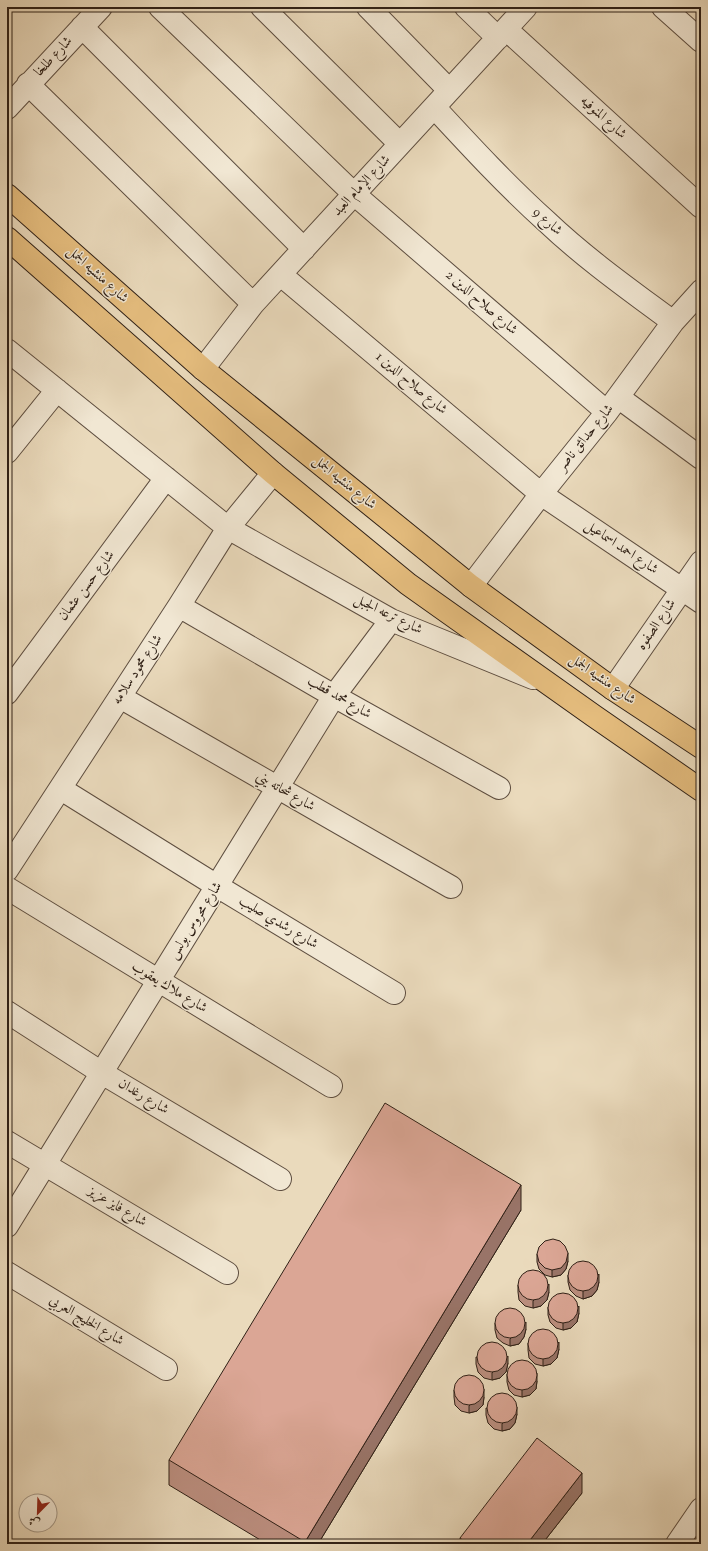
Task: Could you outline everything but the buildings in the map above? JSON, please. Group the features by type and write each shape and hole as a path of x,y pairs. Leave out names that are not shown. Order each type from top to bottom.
{"main road":[{"name":"شارع منشيه الجمل","path":"7,195 203,369 471,586 613,688 701,748"},
{"path":"7,238 273,473 408,584 701,790"}],"street":[{"name":"شارع طلخا","path":"7,108 101,7"},
{"name":"شارع صلاح الدين 2","path":"160,7 354,194 613,404 701,458"},
{"path":"262,7 400,144"},
{"path":"368,7 449,90"},
{"name":"شارع المنوفيه","path":"466,7 502,34 701,207"},
{"name":"شارع الإمام العبد","path":"203,369 254,304 526,7"},
{"path":"663,7 701,41"},
{"path":"82,27 304,249"},
{"path":"28,84 254,304"},
{"name":"شارع 9","path":"434,107 490,167 547,223 609,274 673,322"},
{"name":"شارع صلاح الدين 1","path":"281,275 541,494"},
{"name":"شارع حدائق ناصر","path":"471,586 541,494 613,404 673,322 701,292"},
{"path":"7,350 228,528"},
{"path":"7,452 57,390"},
{"name":"شارع محمود سلامه","path":"10,856 61,789 228,528 273,473"},
{"name":"شارع حسن عثمان","path":"7,693 166,478"},
{"name":"شارع احمد اسماعيل","path":"541,494 701,602"},
{"name":"شارع ترعه الجبل","path":"228,528 391,620 555,687"},
{"name":"شارع الصفوه","path":"613,688 701,562"},
{"name":"شارع محمد قطب","path":"179,606 334,696 499,788"},
{"name":"شارع محروس بولس","path":"7,1226 334,696 391,620"},
{"name":"شارع شحاته يني","path":"120,696 450,887"},
{"name":"شارع رشدي صليب","path":"61,789 394,994"},
{"name":"شارع ملاك يعقوب","path":"7,888 158,982 331,1086"},
{"name":"شارع رغدان","path":"7,1012 102,1073 280,1179"},
{"name":"شارع فايز عزيز","path":"7,1142 227,1273"},
{"name":"شارع الخليج العربي","path":"7,1273 166,1369"},
{"path":"679,1543 701,1509"}]}
